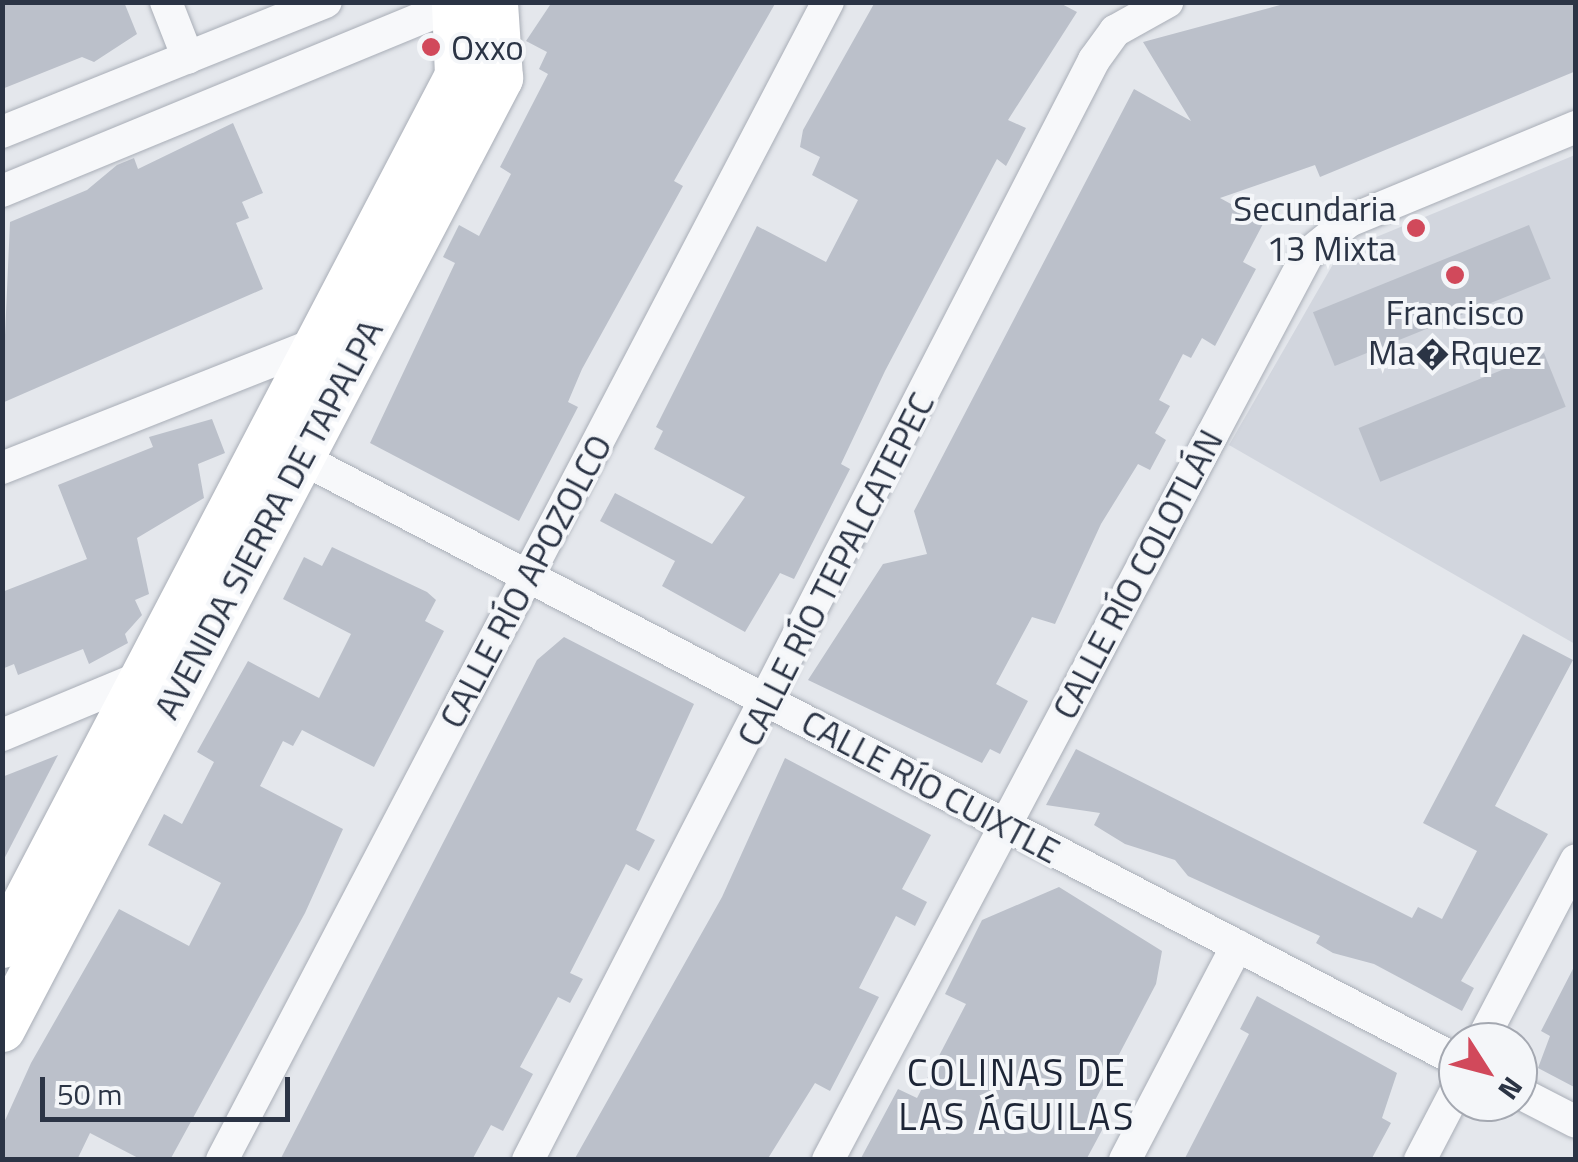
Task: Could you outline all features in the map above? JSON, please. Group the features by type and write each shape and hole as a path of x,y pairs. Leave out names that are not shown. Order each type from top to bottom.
{"street":[{"path":"166,2 188,58"},
{"path":"2,132 326,2"},
{"name":"CALLE RÍO APOZOLCO","path":"222,1160 828,2"},
{"name":"CALLE RÍO TEPALCATEPEC","path":"528,1160 768,701 1094,60 1116,32 1167,2"},
{"path":"2,190 466,3"},
{"name":"AVENIDA SIERRA DE TAPALPA","path":"2,1029 297,456 500,78 466,3"},
{"name":"AVENIDA SIERRA DE TAPALPA","path":"2,945 458,75 466,3"},
{"name":"CALLE RÍO COLOTLÁN","path":"828,1160 1308,254 1348,221 1576,126"},
{"path":"2,468 373,319"},
{"name":"CALLE RÍO CUIXTLE","path":"297,456 1438,1052"},
{"path":"2,735 140,678"},
{"path":"1491,1022 1576,860"},
{"path":"1125,1160 1237,946"},
{"path":"1538,1102 1576,1122"},
{"path":"1420,1160 1440,1122"}],"shaded area":[{"path":"1575,155 1575,644 1229,445 1340,252"}],"building":[{"path":"2,2 124,2 137,34 94,62 82,57 2,89"},
{"path":"552,2 776,2 674,181 683,186 582,369 568,402 578,407 519,521 370,443 455,263 443,257 459,225 479,236 511,174 500,167 548,74 539,69 547,52 526,41"},
{"path":"875,2 1058,2 1077,12 1008,120 1026,128 1006,166 997,159 885,371 841,464 850,469 794,579 780,573 745,632 662,586 675,561 600,521 615,493 712,544 745,497 654,449 663,431 656,427 757,226 826,262 858,200 812,175 820,157 800,147 803,130"},
{"path":"1291,2 1576,2 1576,71 1320,177 1315,165 1220,198 1264,222 1243,262 1256,269 1215,346 1202,338 1191,358 1183,354 1159,400 1170,406 1155,433 1166,440 1150,470 1138,464 1101,524 1055,624 1032,617 996,684 1028,701 1000,754 990,749 982,763 808,680 883,564 927,554 914,511 1134,89 1191,121 1143,42"},
{"path":"233,123 263,193 242,202 249,218 236,223 263,289 2,403 10,222 87,190 117,165 134,158 138,169"},
{"path":"1529,225 1551,279 1335,366 1313,312"},
{"path":"1544,353 1566,407 1380,482 1359,428"},
{"path":"212,419 225,453 198,464 204,498 137,538 149,594 135,600 142,615 125,634 128,643 89,664 83,649 18,675 14,664 2,669 2,592 87,559 58,485 153,447 149,437"},
{"path":"332,547 427,592 436,600 425,621 444,631 374,767 302,730 293,746 283,741 260,786 343,829 305,913 170,1160 142,1160 90,1133 77,1160 2,1160 2,1127 31,1063 119,909 189,946 221,883 148,845 164,814 182,824 214,762 197,752 248,661 319,698 351,634 283,599 304,557 322,566"},
{"path":"1523,634 1573,660 1495,806 1548,834 1461,981 1474,988 1462,1011 1374,964 1333,953 1316,943 1320,936 1188,876 1175,860 1125,844 1094,825 1100,813 1046,805 1076,749 1412,918 1418,907 1442,919 1477,851 1423,823"},
{"path":"564,637 694,704 636,830 655,840 639,871 626,864 570,973 583,979 570,1003 558,997 520,1067 533,1074 503,1131 491,1125 472,1160 280,1160 537,660"},
{"path":"58,755 2,863 2,777"},
{"path":"785,758 931,835 902,889 927,902 915,926 896,916 859,988 879,997 830,1091 815,1083 767,1160 574,1160 722,897"},
{"path":"1059,887 1162,951 1156,984 1091,1108 1108,1119 1086,1160 860,1160 898,1089 917,1098 966,1004 945,994 982,920"},
{"path":"1576,963 1576,1088 1538,1068 1550,1036 1541,1031"},
{"path":"1257,996 1397,1073 1382,1118 1391,1123 1371,1160 1184,1160 1249,1034 1240,1029"}],"place":[{"name":"Oxxo","path":"431,47"},
{"name":"Secundaria 13 Mixta","path":"1416,228"},
{"name":"Francisco Ma�Rquez","path":"1455,275"}],"district":[{"name":"COLINAS DE LAS ÁGUILAS","path":"1017,1095"}]}
